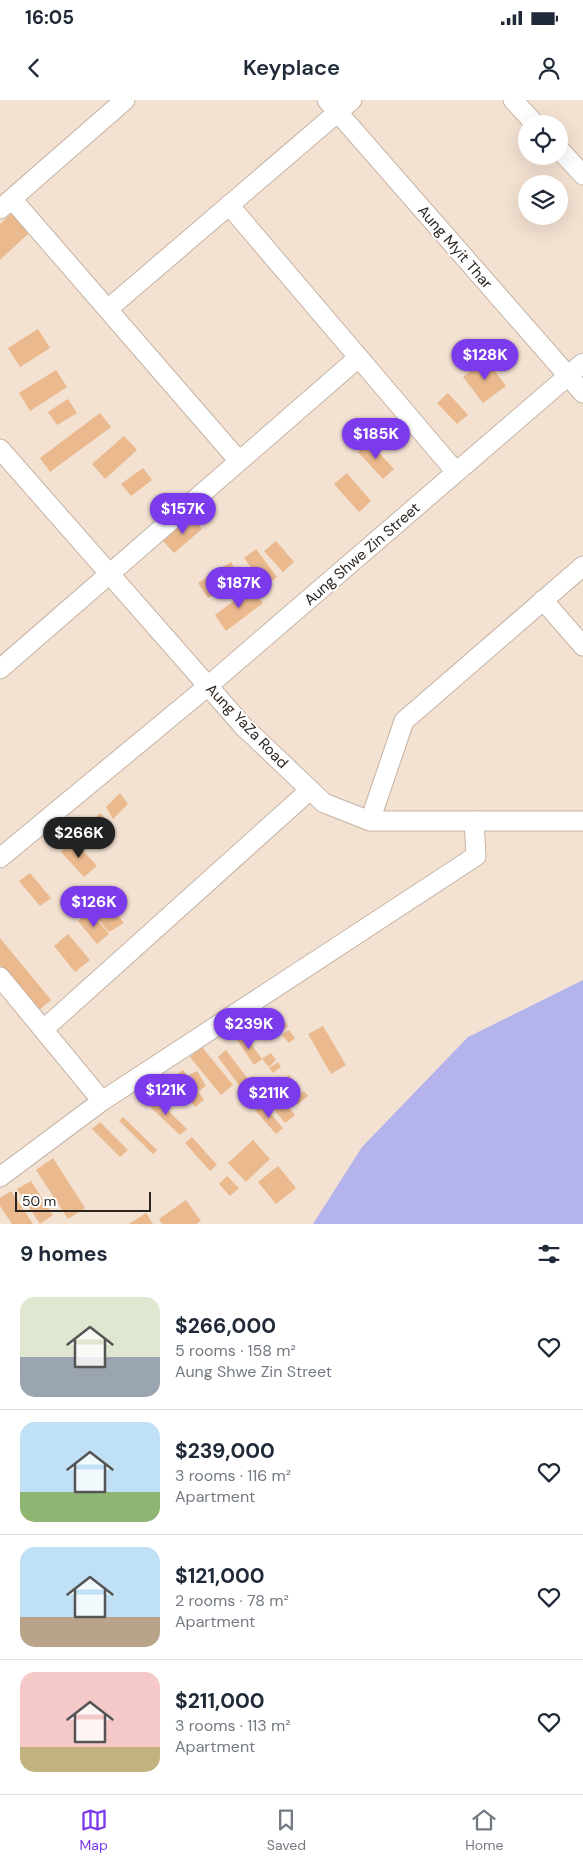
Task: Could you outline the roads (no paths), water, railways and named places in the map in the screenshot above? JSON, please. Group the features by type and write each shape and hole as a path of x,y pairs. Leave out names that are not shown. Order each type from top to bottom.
{"street":[{"path":"125,100 6,204 108,310 239,461"},
{"path":"108,310 229,206 332,106 352,100"},
{"path":"513,100 527,115"},
{"name":"Aung Myit Thar","path":"332,106 583,393"},
{"path":"568,156 580,165"},
{"path":"229,206 456,472"},
{"path":"0,669 358,358"},
{"name":"Aung Shwe Zin Street","path":"0,858 208,686 583,363"},
{"name":"Aung YaZa Road","path":"0,449 243,726 324,803 370,822 583,821"},
{"path":"370,822 404,721 583,566"},
{"path":"543,600 583,646"},
{"path":"44,1029 310,790"},
{"path":"0,1177 102,1101 476,856 474,821"},
{"path":"0,977 102,1101"}],"water":[{"path":"583,980 583,1224 313,1224 362,1147 468,1037"}]}
